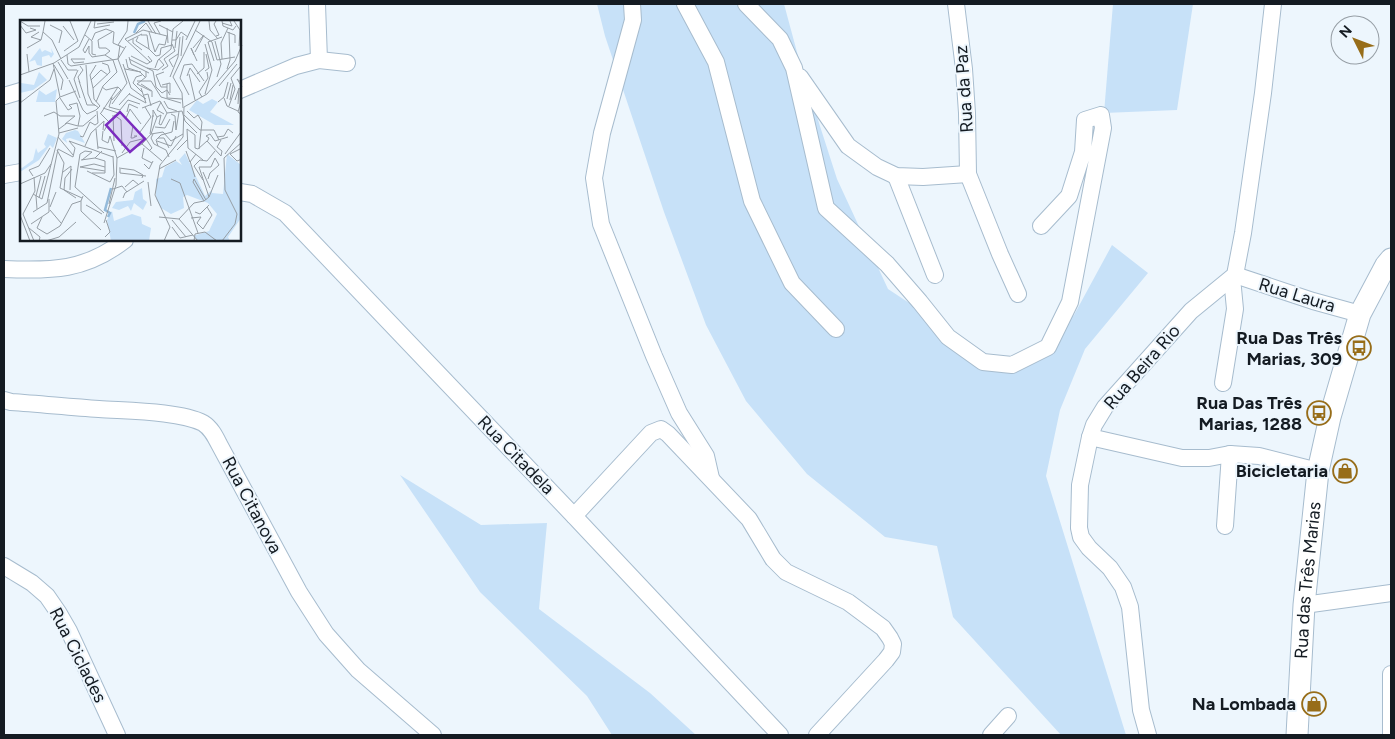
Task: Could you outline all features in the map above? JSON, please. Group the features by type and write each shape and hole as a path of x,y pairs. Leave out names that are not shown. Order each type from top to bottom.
{"street":[{"path":"632,4 633,20 602,133 594,178 601,224 654,356 679,412 706,456 711,478"},
{"path":"684,4 716,62 752,201 792,283 836,329"},
{"path":"746,4 780,39 794,68 828,120 848,146 877,167 896,176 924,177 968,174"},
{"name":"Rua da Paz","path":"956,4 964,69 968,174 1018,294"},
{"path":"1223,383 1236,309 1234,276 1243,233 1262,101 1273,4"},
{"path":"316,6 319,60"},
{"path":"241,90 296,66 319,60 347,63"},
{"path":"794,68 826,208 887,264 948,337 983,362 1012,365 1048,347 1070,302 1103,128 1101,114 1085,120 1083,152 1069,196 1042,226"},
{"path":"4,96 20,91"},
{"path":"4,175 20,172"},
{"path":"896,176 935,275"},
{"name":"Rua Citadela","path":"241,192 252,194 285,213 780,735"},
{"path":"4,270 63,269 91,261 123,241"},
{"name":"Rua das Três Marias","path":"1297,735 1304,605 1318,471 1330,416 1360,314 1391,259"},
{"name":"Rua Laura","path":"1234,276 1360,314"},
{"name":"Rua Beira Rio","path":"1148,735 1141,710 1130,607 1123,587 1110,568 1089,548 1081,537 1079,528 1080,485 1090,437 1094,425 1105,406 1191,311 1234,276"},
{"name":"Rua Citanova","path":"4,400 142,412 188,418 204,424 212,431 299,592 326,634 358,670 433,735"},
{"path":"574,516 644,440 656,430 661,429 668,434 749,519 773,559 786,572 848,602 883,628 890,638 892,652 886,660 817,735"},
{"path":"1090,437 1182,458 1209,458 1230,454 1259,456 1318,471"},
{"path":"1225,526 1230,454"},
{"name":"Rua Ciclades","path":"4,566 32,583 47,596 58,612 69,631 117,735"},
{"path":"1304,605 1391,593"},
{"path":"1391,674 1391,735"},
{"path":"991,735 1008,716"}],"shaded area":[{"path":"597,4 784,4 801,67 837,179 888,289 1011,370 1074,315 1112,245 1148,273 1085,349 1060,410 1046,476 1126,735 1061,735 953,617 937,546 885,537 807,474 746,401 706,325 664,212 605,36"},
{"path":"1113,4 1193,4 1177,110 1104,113"},
{"path":"400,475 481,525 547,523 539,609 650,693 696,735 612,735 587,696 480,592"}],"place":[{"name":"Rua Das Três Marias, 309","path":"1359,348"},
{"name":"Rua Das Três Marias, 1288","path":"1319,413"},
{"name":"Bicicletaria","path":"1345,471"},
{"name":"Na Lombada","path":"1314,704"}]}
